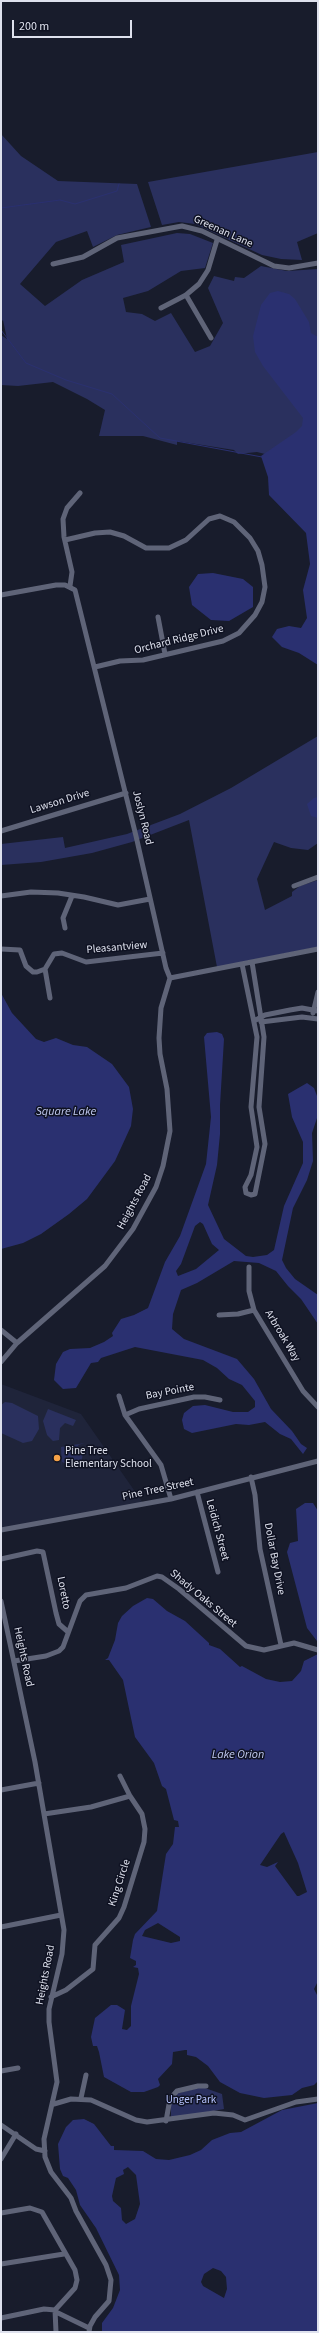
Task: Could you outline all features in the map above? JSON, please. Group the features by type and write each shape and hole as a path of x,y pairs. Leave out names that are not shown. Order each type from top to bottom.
{"street":[{"name":"Greenan Lane","path":"53,264 83,257 117,238 174,226 196,228 274,266 289,268 318,263"},
{"path":"160,308 186,295 206,275 218,240"},
{"path":"186,295 211,338"},
{"path":"1,595 56,585 70,586 72,572 65,540 63,519 66,508 80,493"},
{"name":"Orchard Ridge Drive","path":"65,540 95,533 110,532 124,536 146,548 169,548 186,540 209,519 218,516 234,522 250,538 258,551 264,578 265,593 260,609 246,626 231,638 135,661 120,661 95,667"},
{"name":"Joslyn Road","path":"70,586 78,596 126,793 167,973 170,978"},
{"path":"158,618 165,654"},
{"name":"Lawson Drive","path":"1,830 126,793"},
{"path":"294,886 318,877"},
{"path":"1,896 31,892 72,896 118,905 150,898"},
{"path":"65,928 63,918 72,896"},
{"path":"1,949 20,950 26,966 33,972 45,969 50,998"},
{"path":"170,978 318,949"},
{"name":"Pleasantview","path":"45,969 54,954 62,953 86,962 163,953"},
{"path":"242,964 254,1021 256,1044 251,1107 257,1147 251,1175 245,1188 246,1193 251,1195 255,1194 265,1144 259,1116 264,1037 252,962"},
{"name":"Heights Road","path":"1,1362 17,1343 105,1266 133,1229 156,1187 163,1166 170,1131 167,1089 160,1054 159,1038 162,1008 170,978"},
{"path":"312,1017 316,1010 318,992"},
{"path":"262,1020 265,1015 290,1010 316,1010"},
{"path":"254,1021 312,1017 318,1019"},
{"path":"251,1175 258,1178"},
{"name":"Arbroak Way","path":"249,1267 249,1292 254,1310 303,1391 318,1408"},
{"path":"218,1315 238,1314 254,1310"},
{"path":"1,1330 17,1343"},
{"path":"119,1396 124,1415 161,1464 171,1499"},
{"name":"Bay Pointe","path":"124,1415 139,1409 200,1396 220,1400"},
{"name":"Pine Tree Street","path":"1,1530 171,1499 251,1477 318,1461"},
{"name":"Dollar Bay Drive","path":"251,1477 255,1496 260,1549 281,1645"},
{"name":"Leidich Street","path":"197,1492 218,1572"},
{"name":"Loretto","path":"1,1559 37,1551 42,1552 45,1556 59,1624 67,1631"},
{"name":"Shady Oaks Street","path":"14,1661 46,1656 59,1651 80,1601 86,1595 126,1588 157,1576 162,1577 174,1585 246,1646 264,1650 294,1643 318,1650"},
{"name":"Heights Road","path":"1,1601 39,1783 64,1930 62,1954 51,1997 49,2022 57,2082 54,2104 44,2139 45,2151 51,2172 71,2198 76,2212 106,2265 111,2280 109,2301 89,2330"},
{"name":"King Circle","path":"51,1997 66,1990 93,1969 95,1945 119,1918 124,1907 144,1842 145,1829 142,1814 130,1796 120,1776"},
{"path":"1,1790 39,1783"},
{"path":"44,1814 91,1807 130,1796"},
{"path":"1,1927 62,1915"},
{"path":"1,2071 18,2068"},
{"path":"81,2098 86,2075"},
{"path":"166,2121 170,2100 177,2091 198,2086 206,2086"},
{"path":"54,2104 81,2098 101,2103 136,2120 166,2121 214,2113 233,2115 244,2120 296,2102 318,2099"},
{"path":"1,2125 36,2149 45,2151"},
{"path":"1,2159 16,2134"},
{"path":"1,2213 36,2209 42,2212 64,2254 75,2270 77,2284 69,2296 55,2311 54,2326 56,2332"},
{"path":"1,2264 64,2254"},
{"path":"1,2318 44,2309 55,2311 89,2330"}],"shaded area":[{"name":"Pine Tree Elementary School","path":"1,1384 81,1414 143,1503 1,1529"}],"green space":[{"path":"1,134 21,156 58,181 137,184 151,227 117,235 93,247 87,231 56,242 20,284 45,306 82,280 124,262 121,245 177,233 190,234 213,243 205,268 181,271 148,291 123,298 126,312 142,314 155,321 171,313 195,352 210,346 223,323 208,288 214,276 234,281 235,277 244,278 261,266 287,271 318,269 318,576 300,483 277,457 257,452 238,454 234,450 177,441 177,445 143,436 99,436 105,410 87,399 53,382 18,386 1,385 1,335 7,339 3,320 1,322"},
{"path":"318,152 318,233 297,242 302,260 281,259 262,255 195,224 179,222 162,225 148,182"},
{"path":"318,736 318,843 308,850 291,848 274,842 257,879 265,910 292,896 292,892 300,886 318,880 318,947 217,967 189,820 132,842 92,853 41,862 1,865 1,844 63,837 65,848 127,834 180,814 231,788"},
{"path":"5,1402 12,1403 38,1416 39,1429 32,1441 23,1443 1,1433 1,1405"},
{"path":"48,1409 76,1420 73,1426 65,1423 60,1428 59,1440 53,1441 47,1435 43,1421"},
{"path":"85,1443 78,1445 83,1454 81,1462 73,1467 62,1462 62,1470 61,1447"},
{"name":"Unger Park","path":"202,2087 222,2094 224,2109 175,2118 171,2117 171,2101 175,2094"}],"water":[{"path":"278,291 289,294 295,299 309,322 311,333 318,337 318,665 299,653 282,647 272,637 277,629 289,626 301,628 307,618 303,590 310,564 306,533 269,495 268,477 261,456 296,432 302,426 303,418 263,366 255,352 253,336 261,305 270,293"},
{"path":"213,573 243,579 253,587 253,607 229,621 211,620 192,605 189,587 198,574"},
{"path":"318,797 318,818 311,816 307,804 314,798"},
{"name":"Square Lake","path":"1,993 12,1013 36,1039 44,1042 56,1038 73,1045 87,1047 112,1064 129,1087 133,1109 131,1126 115,1161 87,1199 41,1234 23,1243 1,1249"},
{"path":"217,1032 222,1034 224,1039 220,1105 220,1134 217,1165 208,1205 224,1239 246,1256 253,1257 267,1255 274,1250 284,1206 303,1163 303,1142 292,1117 288,1094 307,1083 314,1088 317,1096 318,1115 312,1133 313,1161 307,1180 293,1208 282,1260 286,1268 295,1279 318,1295 318,1324 301,1299 276,1271 259,1263 234,1261 197,1283 181,1290 173,1314 172,1329 184,1339 237,1359 254,1379 271,1409 292,1431 301,1444 307,1448 303,1454 291,1439 280,1434 265,1422 249,1425 236,1424 192,1433 184,1429 182,1420 184,1413 193,1406 205,1405 233,1412 248,1412 255,1407 255,1401 242,1385 229,1379 217,1368 203,1360 135,1347 101,1358 98,1362 91,1363 76,1388 63,1389 54,1380 56,1364 63,1352 70,1349 90,1348 104,1342 113,1336 112,1333 121,1319 134,1315 148,1308 165,1262 180,1236 206,1164 211,1117 204,1037 207,1033","holes":["200,1222 203,1224 212,1244 219,1250 196,1269 178,1276 176,1271 181,1264 195,1226"]},
{"path":"305,1503 313,1503 318,1511 317,1641 307,1628 287,1552 290,1543 298,1541 296,1509"},
{"name":"Lake Orion","path":"147,1598 153,1599 167,1611 185,1621 209,1643 209,1645 220,1649 240,1667 242,1666 266,1679 280,1682 292,1681 301,1671 304,1661 318,1654 318,1981 314,1989 318,1997 318,2081 314,2085 302,2088 292,2095 264,2098 240,2093 220,2082 208,2066 196,2057 187,2055 187,2050 173,2052 172,2064 158,2079 160,2085 158,2087 144,2092 131,2092 104,2077 97,2046 93,2046 91,2037 95,2018 111,2005 117,2005 125,2010 122,2029 127,2030 131,2026 131,2006 139,1974 138,1968 133,1967 136,1965 136,1961 130,1958 133,1940 135,1934 157,1911 166,1854 173,1844 175,1827 179,1827 178,1821 174,1820 166,1789 162,1786 154,1763 135,1737 123,1680 109,1660 105,1660 108,1658 115,1640 118,1623 122,1616 133,1606","holes":["284,1832 298,1863 307,1892 299,1896 297,1896 275,1866 278,1862 267,1867 260,1865 281,1834","158,1923 180,1937 180,1941 171,1943 142,1936 145,1930"]},
{"path":"318,2103 318,2332 102,2332 102,2323 113,2308 120,2290 119,2275 96,2228 80,2205 76,2190 68,2178 63,2176 60,2169 58,2144 66,2127 73,2120 84,2119 94,2124 111,2146 114,2146 114,2150 143,2151 156,2159 169,2160 190,2155 201,2150 212,2140 230,2133 241,2132 282,2110","holes":["128,2167 136,2175 140,2204 135,2219 126,2224 122,2220 121,2208 113,2201 112,2196 116,2178 124,2174 123,2170","213,2268 221,2271 226,2277 227,2289 224,2298 203,2286 201,2282 204,2274"]}],"waterway":[{"path":"1,208 60,200 75,204 117,191 119,184"},
{"path":"1,330 26,363 66,380 112,394 160,438 262,457"}],"place":[{"name":"Pine Tree Elementary School","path":"57,1458"}]}
